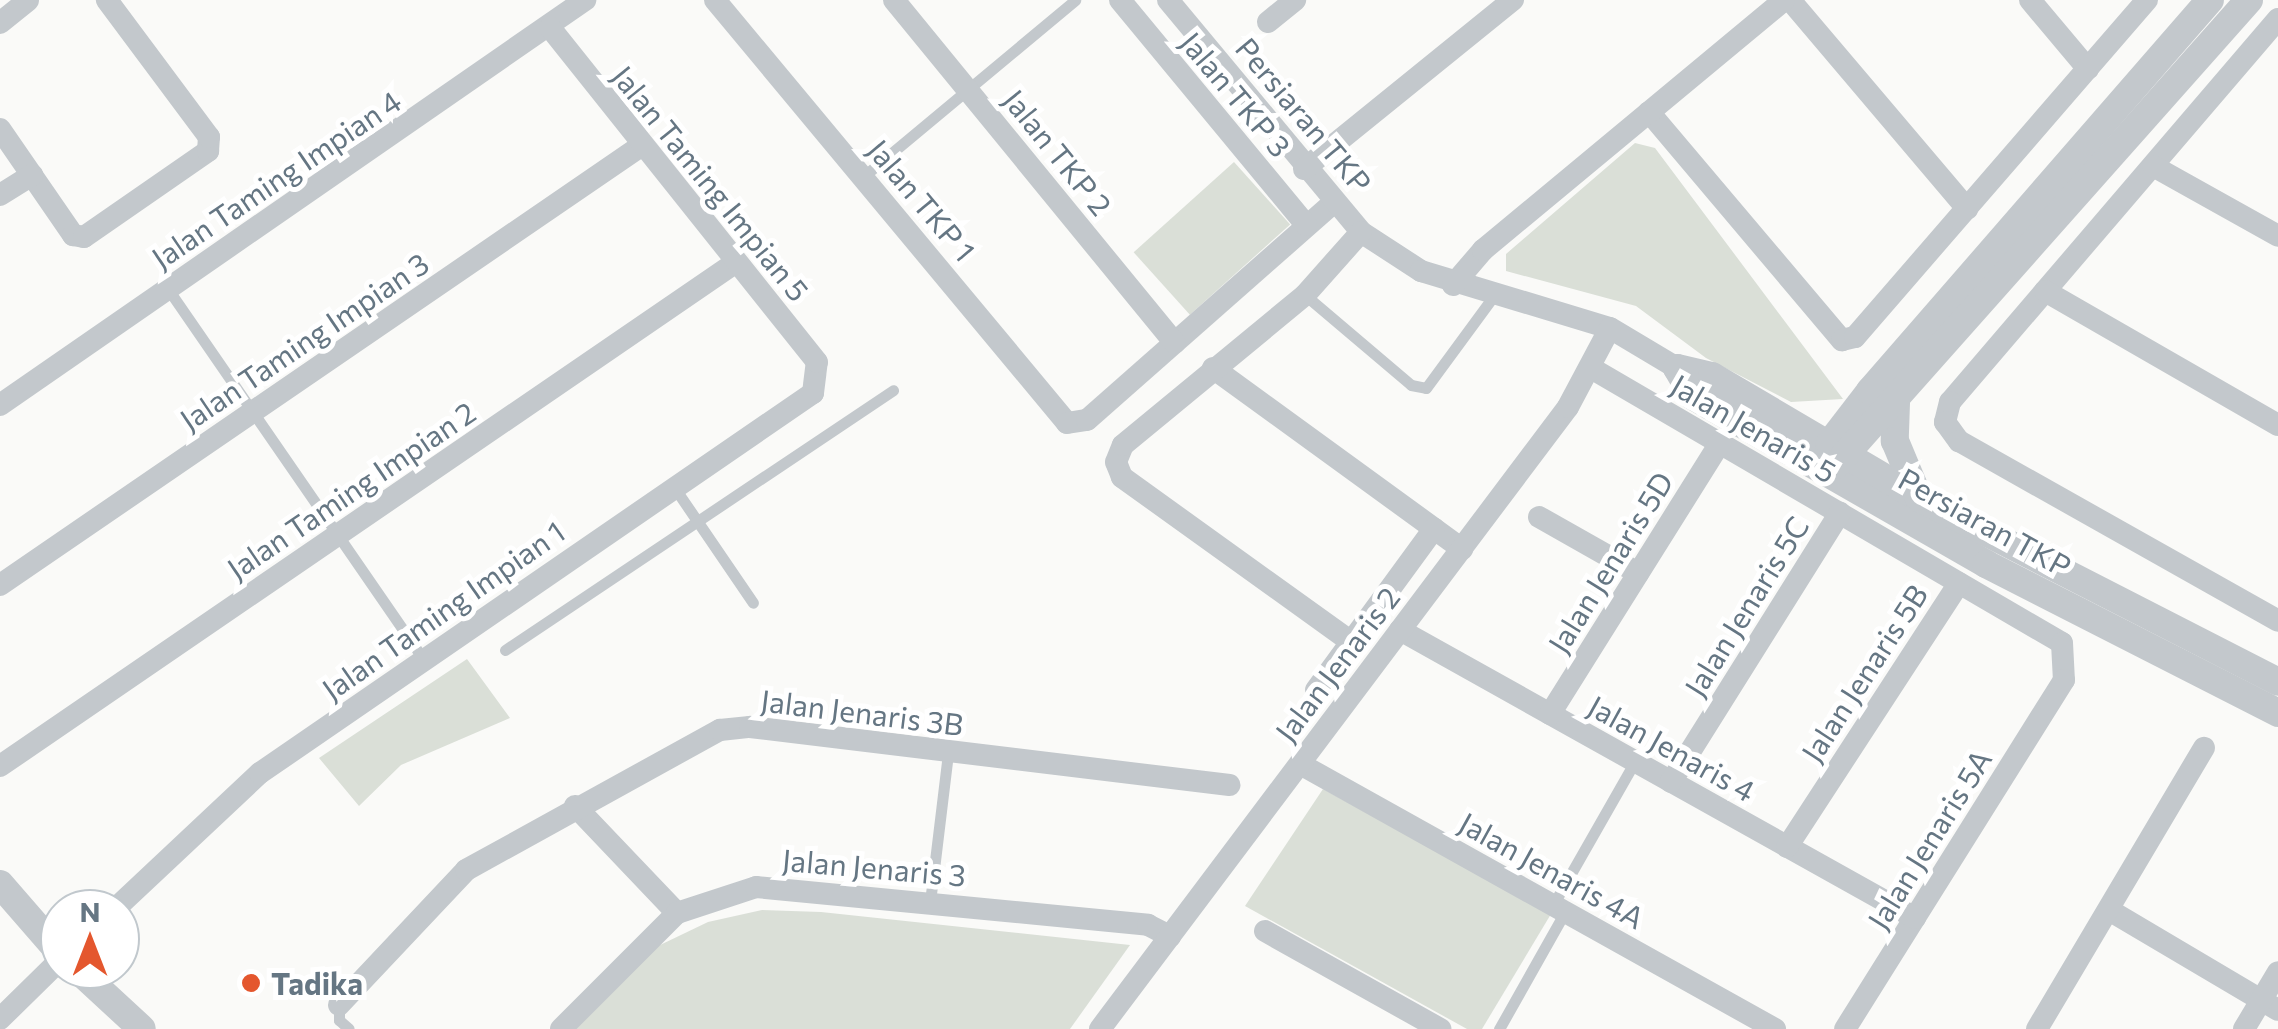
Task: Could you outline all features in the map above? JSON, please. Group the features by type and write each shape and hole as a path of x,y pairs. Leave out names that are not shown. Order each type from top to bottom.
{"street":[{"path":"0,22 28,0"},
{"path":"0,129 73,235 84,237 208,152 209,138 107,0"},
{"name":"Jalan Taming Impian 4","path":"0,405 585,0"},
{"name":"Jalan TKP 1","path":"715,0 1067,423 1088,420 1175,342"},
{"name":"Jalan TKP 2","path":"894,0 1175,342"},
{"name":"Jalan TKP 3","path":"1120,0 1306,225"},
{"name":"Persiaran TKP","path":"1168,0 1332,204 1361,232 1453,284 1610,328 1677,368 1712,376 1788,419 1986,564 2278,713"},
{"path":"1268,22 1296,0"},
{"path":"1304,169 1513,0"},
{"path":"1453,284 1483,250 1787,0 1967,210"},
{"path":"2030,0 2088,68"},
{"path":"1649,112 1842,340 1854,337 2147,0"},
{"path":"1835,457 2210,0"},
{"path":"1788,419 1828,416 1883,397 2249,0"},
{"path":"2278,19 2270,43 2153,166 1950,402 1946,422 1958,442 2278,621"},
{"name":"Jalan Taming Impian 5","path":"550,27 641,146 817,362 819,380"},
{"name":"Jalan Taming Impian 3","path":"0,585 641,146"},
{"path":"2153,166 2278,236"},
{"path":"0,196 32,175"},
{"path":"1175,342 1332,204"},
{"path":"1350,641 1122,477 1116,462 1123,445 1305,295 1361,232"},
{"name":"Jalan Taming Impian 2","path":"0,766 735,263"},
{"path":"2045,291 2278,425"},
{"name":"Jalan Jenaris 2","path":"1112,1025 1170,936 1462,549 1590,368 1610,328"},
{"path":"1213,368 1462,549"},
{"name":"Jalan Jenaris 5","path":"1590,368 2062,644 2064,680"},
{"name":"Persiaran TKP","path":"1677,368 1693,396 1920,498 2278,682"},
{"name":"Jalan Taming Impian 1","path":"136,889 260,773 813,393 819,380"},
{"path":"1883,397 1894,442 1920,498"},
{"name":"Jalan Jenaris 5D","path":"1550,714 1720,443"},
{"name":"Jalan Jenaris 5C","path":"1671,782 1840,513"},
{"path":"1539,518 1638,573"},
{"path":"1316,690 1434,530"},
{"name":"Jalan Jenaris 5B","path":"1787,847 1958,583"},
{"name":"Jalan Jenaris 4","path":"1400,630 1915,918"},
{"name":"Jalan Jenaris 5A","path":"1845,1029 2064,680"},
{"name":"Jalan Jenaris 3B","path":"339,1005 466,870 575,806 720,730 750,726 1230,785"},
{"path":"2038,1029 2204,748"},
{"name":"Jalan Jenaris 4A","path":"1300,764 1775,1029"},
{"path":"575,806 677,913"},
{"path":"0,884 40,933"},
{"name":"Jalan Jenaris 3","path":"561,1029 677,913 756,886 1148,925 1170,936"},
{"path":"2108,910 2270,1005"},
{"path":"1265,931 1440,1029"},
{"path":"2244,1029 2270,1005 2278,972"},
{"path":"0,1019 40,978"},
{"path":"99,989 142,1029"}],"lane":[{"path":"864,176 1075,0"},
{"path":"168,290 423,658"},
{"path":"1305,295 1411,384 1426,388 1495,294"},
{"path":"506,650 893,390"},
{"path":"674,487 753,603"},
{"path":"930,902 948,753"},
{"path":"1499,1029 1635,762"},
{"path":"339,1005 339,1020 349,1029"}],"shaded area":[{"path":"1635,143 1655,148 1843,399 1791,402 1706,358 1636,306 1506,271 1506,254"},
{"path":"1234,162 1290,224 1190,315 1134,252"},
{"path":"467,659 510,718 401,765 359,806 319,758"},
{"path":"1323,789 1551,914 1482,1029 1467,1029 1245,906"},
{"path":"762,910 821,912 1130,945 1070,1029 573,1029 658,946 708,922"}],"place":[{"name":"Tadika","path":"251,983"}]}
